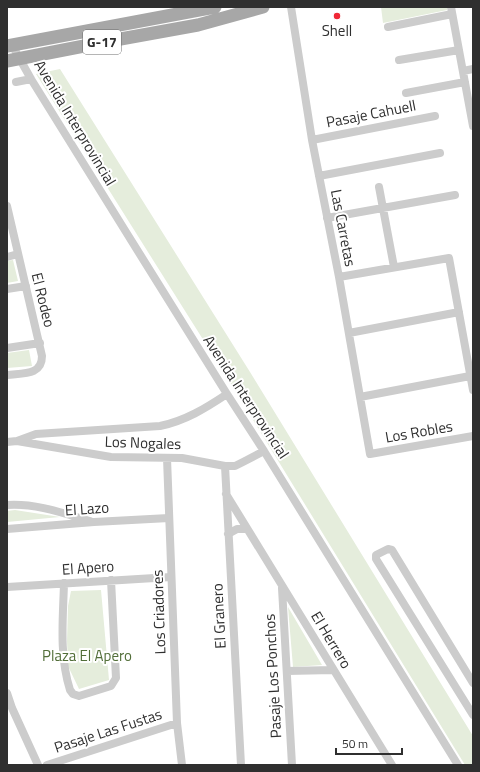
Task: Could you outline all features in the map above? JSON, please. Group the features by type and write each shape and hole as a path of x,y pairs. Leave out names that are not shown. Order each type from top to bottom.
{"main road":[{"name":"G-17","path":"9,45 215,7"},
{"name":"G-17","path":"13,60 198,25 263,7"}],"street":[{"name":"Las Carretas","path":"290,7 312,140 339,277 370,454"},
{"path":"388,27 452,11 473,124"},
{"name":"Avenida Interprovincial","path":"9,45 13,60 31,79 264,451 458,765"},
{"path":"399,60 459,50"},
{"path":"463,71 473,69"},
{"path":"16,82 31,79"},
{"path":"406,93 465,82"},
{"name":"Pasaje Cahuell","path":"312,140 435,116"},
{"path":"319,176 440,153"},
{"path":"379,187 394,267"},
{"path":"327,218 455,195"},
{"name":"El Rodeo","path":"7,206 40,343 42,363 32,372 7,375"},
{"path":"7,256 18,254"},
{"path":"339,277 449,258 473,390"},
{"path":"7,289 26,286"},
{"path":"349,333 459,312"},
{"path":"7,348 40,343"},
{"path":"360,397 470,376"},
{"name":"Los Nogales","path":"7,442 17,441 36,434 166,425 192,415 227,394"},
{"name":"Los Robles","path":"370,454 473,436"},
{"name":"Los Nogales","path":"17,441 111,458 190,458 225,466 234,466 264,451"},
{"name":"Los Criadores","path":"167,458 177,723 182,765"},
{"name":"El Granero","path":"225,466 241,765"},
{"name":"El Herrero","path":"226,494 392,765"},
{"path":"7,504 33,506 61,512 94,522"},
{"name":"El Lazo","path":"7,529 169,518"},
{"path":"228,534 237,529 247,529"},
{"path":"473,683 392,550 388,549 376,555 376,559 473,715"},
{"name":"El Apero","path":"7,587 171,577"},
{"path":"64,583 62,631 64,662 70,690 73,694 79,696 111,686 116,678 111,580"},
{"name":"Pasaje Los Ponchos","path":"282,586 292,765"},
{"path":"287,671 333,670"},
{"path":"7,693 12,708 38,765"},
{"name":"Pasaje Las Fustas","path":"47,765 177,723"}],"green space":[{"path":"381,7 447,7 447,10 383,23"},
{"path":"60,69 250,372 473,736 473,765 465,765 231,384 36,74"},
{"path":"13,260 18,281 7,283 7,261"},
{"path":"29,350 32,366 7,368 7,353"},
{"path":"15,510 60,517 7,522 7,511"},
{"name":"Plaza El Apero","path":"101,590 109,680 79,689 68,666 68,606 71,591"},
{"path":"288,607 322,665 293,667"}],"place":[{"name":"Shell","path":"337,16"}]}
